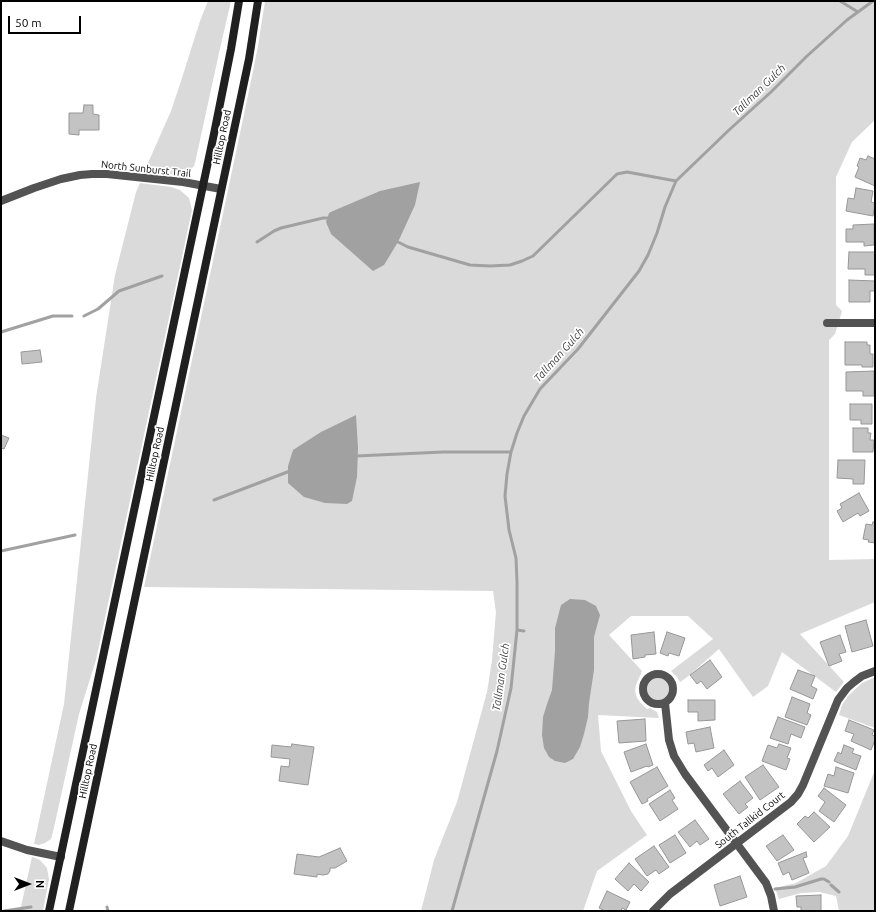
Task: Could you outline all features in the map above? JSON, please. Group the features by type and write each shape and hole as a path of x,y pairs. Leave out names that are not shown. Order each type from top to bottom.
{"main road":[{"name":"Hilltop Road","path":"49,911 229,58 239,1"},
{"name":"Hilltop Road","path":"69,911 249,59 258,1"}],"street":[{"name":"North Sunburst Trail","path":"1,201 61,179 92,174 165,180 221,190"},
{"path":"827,322 875,322"},
{"name":"South Tallkid Court","path":"653,911 670,894 786,806 798,794 838,700 847,688 854,682 862,676 875,671"},
{"path":"665,703 669,740 674,756 685,774 766,883 772,896 774,911"},
{"path":"1,841 27,850 61,857"}],"shaded area":[{"path":"208,1 231,1 194,166 190,170 178,175 144,172 171,111 200,21"},
{"path":"265,1 875,1 875,120 852,142 836,177 836,305 842,311 835,334 829,340 829,560 875,559 875,602 800,634 844,682 836,692 782,652 768,686 753,697 719,649 680,682 671,671 713,639 688,616 631,616 609,635 642,671 636,685 635,691 637,698 647,709 650,708 657,712 659,718 598,715 601,751 631,811 647,835 597,871 583,911 421,911 434,860 457,802 487,692 492,660 496,612 493,591 144,587 251,81"},
{"path":"420,182 415,205 398,242 384,265 373,271 331,234 326,222 329,213 380,191"},
{"path":"140,183 171,187 180,190 189,198 192,210 96,660 79,714 51,839 39,845 34,844 64,704 96,398 115,275 136,192"},
{"path":"356,415 358,448 357,477 352,501 347,504 325,503 304,497 288,483 288,466 293,450 321,432"},
{"path":"570,599 585,600 596,606 600,615 594,637 594,670 588,717 584,734 580,747 573,759 565,763 555,761 549,757 544,748 542,735 543,717 552,690 555,628 561,605"},
{"path":"875,677 875,728 839,715 842,705 848,696 862,683"},
{"path":"658,678 666,681 669,689 666,697 658,700 650,697 647,689 650,681"},
{"path":"875,770 875,911 839,911 836,896 819,892 801,893 779,899 775,888 796,883 826,866 848,836"},
{"path":"32,857 40,860 47,868 49,879 43,911 20,911"}],"building":[{"path":"84,105 93,105 93,114 99,115 99,130 79,130 79,135 69,134 69,113 83,113"},
{"path":"868,156 875,159 875,186 855,177 859,167 857,166 860,158 866,160"},
{"path":"856,188 873,191 871,202 875,203 873,216 846,211 848,198 854,199"},
{"path":"874,224 874,245 864,246 864,242 846,242 846,229 853,229 853,225"},
{"path":"849,252 875,252 875,275 865,275 865,269 848,269"},
{"path":"849,280 875,281 875,291 870,291 870,302 849,302"},
{"path":"845,342 867,342 867,345 870,345 870,354 873,354 873,367 862,367 862,365 845,365"},
{"path":"40,350 42,362 22,364 21,352"},
{"path":"874,371 874,396 863,396 863,391 846,391 846,372"},
{"path":"850,404 872,404 872,424 861,424 861,420 850,420"},
{"path":"853,428 868,428 868,433 871,433 870,440 874,440 873,452 853,452"},
{"path":"1,435 9,438 4,449 1,448"},
{"path":"838,460 865,460 864,484 853,484 853,479 837,478"},
{"path":"859,493 869,511 860,516 858,513 843,522 837,511 842,508 840,504"},
{"path":"873,522 875,522 875,543 868,542 869,540 863,539 866,524 872,525"},
{"path":"866,620 873,646 852,652 845,626"},
{"path":"654,632 656,654 645,655 645,657 633,659 631,635"},
{"path":"667,632 685,638 679,656 669,653 668,656 660,653"},
{"path":"840,635 846,652 839,654 842,661 829,666 820,642"},
{"path":"710,660 722,677 707,689 701,681 697,684 690,675"},
{"path":"798,670 815,676 811,686 817,689 813,699 790,689"},
{"path":"792,697 810,704 807,713 811,715 807,725 785,717"},
{"path":"688,700 715,700 715,720 698,721 698,712 688,712"},
{"path":"778,717 805,727 801,738 791,734 788,744 770,738"},
{"path":"645,719 646,741 619,743 617,721"},
{"path":"849,720 874,730 872,735 875,736 875,740 871,750 851,741 854,734 845,731"},
{"path":"710,727 714,748 696,752 694,743 688,744 686,732"},
{"path":"292,744 314,747 308,785 279,781 281,766 289,767 290,759 271,757 272,745 291,747"},
{"path":"646,744 653,765 631,772 624,752"},
{"path":"779,744 791,748 787,758 790,759 786,770 762,761 768,745 777,748"},
{"path":"844,745 854,749 852,753 861,756 856,770 834,761 838,752 841,754"},
{"path":"724,750 734,765 718,777 712,768 708,771 704,765"},
{"path":"763,765 779,787 760,800 745,777"},
{"path":"657,767 668,786 647,799 648,801 642,804 630,782"},
{"path":"836,767 854,773 848,793 824,786 828,774 834,776"},
{"path":"740,781 753,798 745,804 748,807 739,814 723,794"},
{"path":"824,788 846,805 834,822 819,811 825,802 818,796"},
{"path":"670,790 675,798 672,800 678,809 660,821 649,804"},
{"path":"814,812 830,827 814,842 797,824 805,816 808,818"},
{"path":"695,820 709,839 700,845 697,841 690,847 678,832"},
{"path":"675,835 686,853 670,863 659,845"},
{"path":"783,835 794,850 777,861 766,846"},
{"path":"654,846 669,867 659,874 656,870 647,876 635,859"},
{"path":"340,848 347,861 335,868 330,868 328,874 317,874 317,877 294,874 297,854 319,857"},
{"path":"806,852 807,857 803,858 809,873 792,880 789,872 783,875 778,863"},
{"path":"629,863 649,882 641,891 634,884 628,891 615,879"},
{"path":"740,876 747,897 720,906 714,885"},
{"path":"607,891 630,902 626,910 622,908 621,911 605,911 599,908"},
{"path":"821,895 821,911 801,911 801,907 797,907 796,896"}],"waterway":[{"path":"840,1 858,12"},
{"name":"Tallman Gulch","path":"452,911 497,751 511,688 517,630 517,582 516,558 509,530 505,496 511,452 524,416 540,389 578,349 639,271 648,255 676,181 807,56 847,20 873,1"},
{"path":"396,241 408,247 470,265 510,265 533,256 617,174 627,172 676,181"},
{"path":"257,242 281,228 323,218 330,218"},
{"path":"84,316 98,309 119,291 162,276"},
{"path":"1,332 53,316 72,316"},
{"path":"356,456 443,452 511,452"},
{"path":"214,500 290,471"},
{"path":"1,551 75,535"},
{"name":"Tallman Gulch","path":"517,630 524,631"},
{"path":"775,889 795,887 821,879 829,882"},
{"path":"831,885 839,892"},
{"path":"4,911 31,907"},
{"path":"107,907 108,911"}]}
